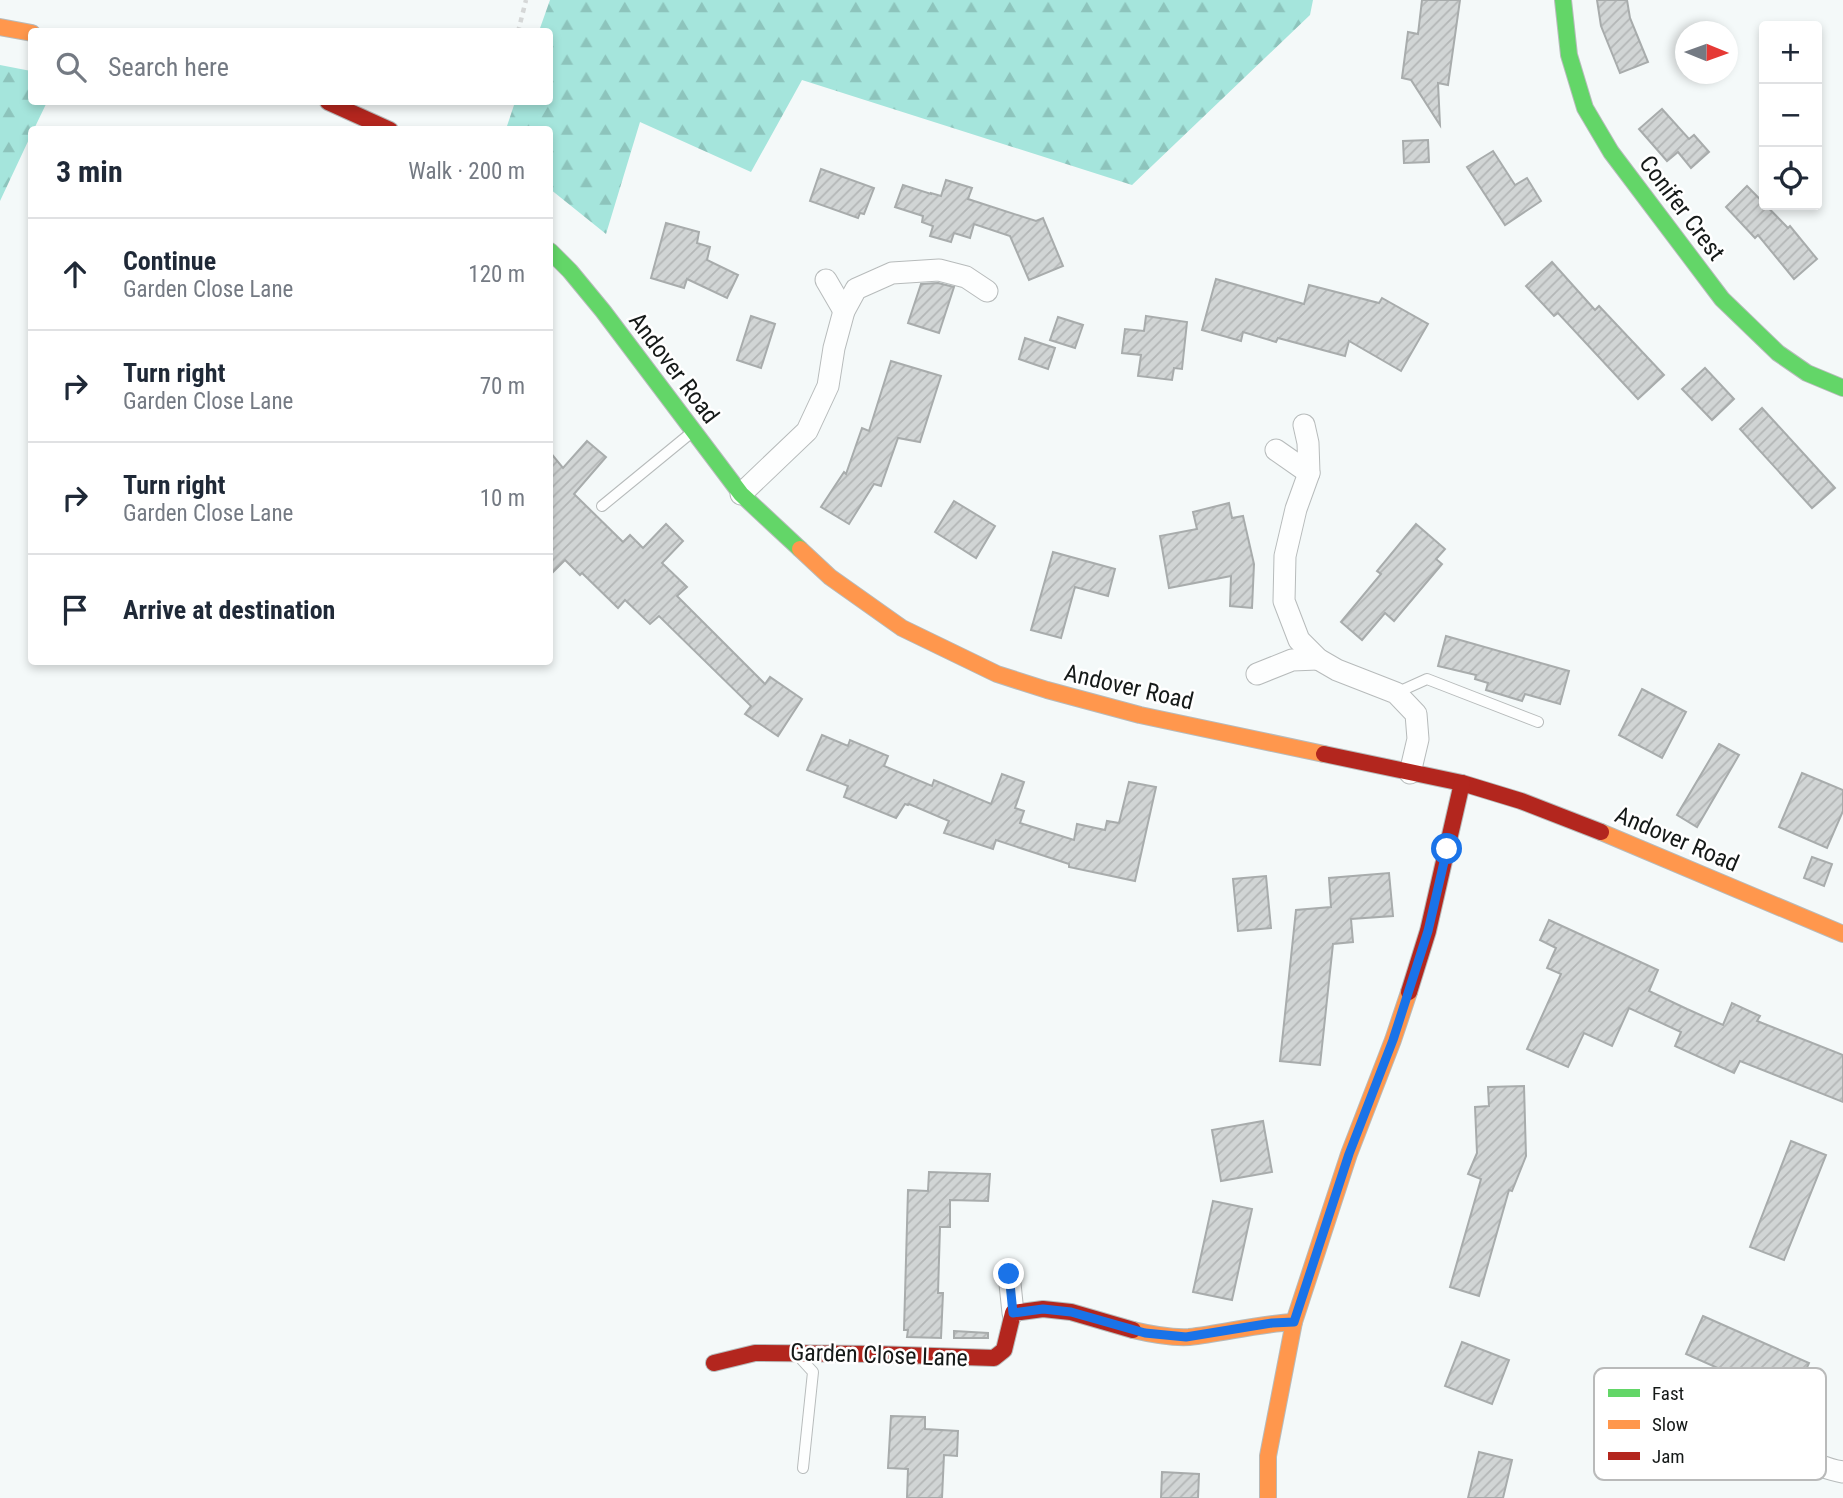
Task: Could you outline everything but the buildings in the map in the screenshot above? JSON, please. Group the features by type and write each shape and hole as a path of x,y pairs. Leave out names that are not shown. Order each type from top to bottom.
{"street":[{"name":"Conifer Crest","path":"1563,0 1569,55 1585,108 1611,152 1722,299 1778,353 1807,373 1843,388"},
{"path":"0,27 28,32"},
{"path":"335,105 381,126"},
{"name":"Andover Road","path":"553,254 603,311 741,494 830,577 902,628 997,674 1046,691 1140,715 1462,783 1521,801 1573,820 1843,934"},
{"path":"741,494 807,431 828,386 844,311 856,289 892,273 939,270 966,277 987,291"},
{"path":"826,280 844,311"},
{"path":"1304,425 1308,443 1309,473 1296,509 1285,556 1284,601 1299,640 1318,659 1337,670 1396,693 1416,713 1418,739 1410,773"},
{"path":"1276,450 1309,473"},
{"path":"1257,674 1293,660 1318,659"},
{"path":"1268,1498 1268,1456 1294,1322 1349,1154 1393,1040 1428,931 1462,783"},
{"name":"Garden Close Lane","path":"714,1363 755,1353 795,1352 994,1358 1004,1350 1013,1313 1009,1274"},
{"path":"1013,1313 1043,1309 1071,1312 1145,1333 1186,1337 1294,1322"},
{"path":"1826,1467 1843,1472"}],"lane":[{"path":"602,506 693,431"},
{"path":"1396,693 1427,679 1538,722"},
{"path":"795,1352 813,1372 803,1468"}],"path":[{"path":"519,28 526,0"}],"green space":[{"path":"550,0 1313,0 1310,15 1132,185 802,80 751,172 640,122 606,234 553,191 553,126 507,126 514,105 553,105 553,28 540,28"},
{"path":"0,65 28,70 28,105 46,105 35,126 28,126 28,141 0,201"}],"traffic: fast":[{"path":"1563,0 1569,55 1585,108 1611,152 1722,299 1778,353 1807,373 1843,388"},
{"path":"553,254 603,311 741,494 800,549"}],"traffic: slow":[{"path":"0,27 28,32"},
{"path":"800,549 830,577 902,628 997,674 1140,715 1324,754"},
{"path":"1601,832 1843,934"},
{"path":"1268,1498 1268,1456 1294,1322 1349,1154 1409,992"},
{"path":"1133,1330 1189,1337 1294,1322"}],"traffic: jam":[{"path":"335,105 381,126"},
{"path":"1324,754 1462,783 1521,801 1601,832"},
{"path":"1409,992 1428,931 1462,783"},
{"path":"714,1363 755,1353 994,1358 1004,1350 1013,1313 1043,1309 1071,1312 1133,1330"}],"route":[{"path":"1009,1274 1013,1313 1043,1309 1071,1312 1145,1333 1186,1337 1294,1322 1349,1154 1393,1040 1428,931 1447,849"}]}
